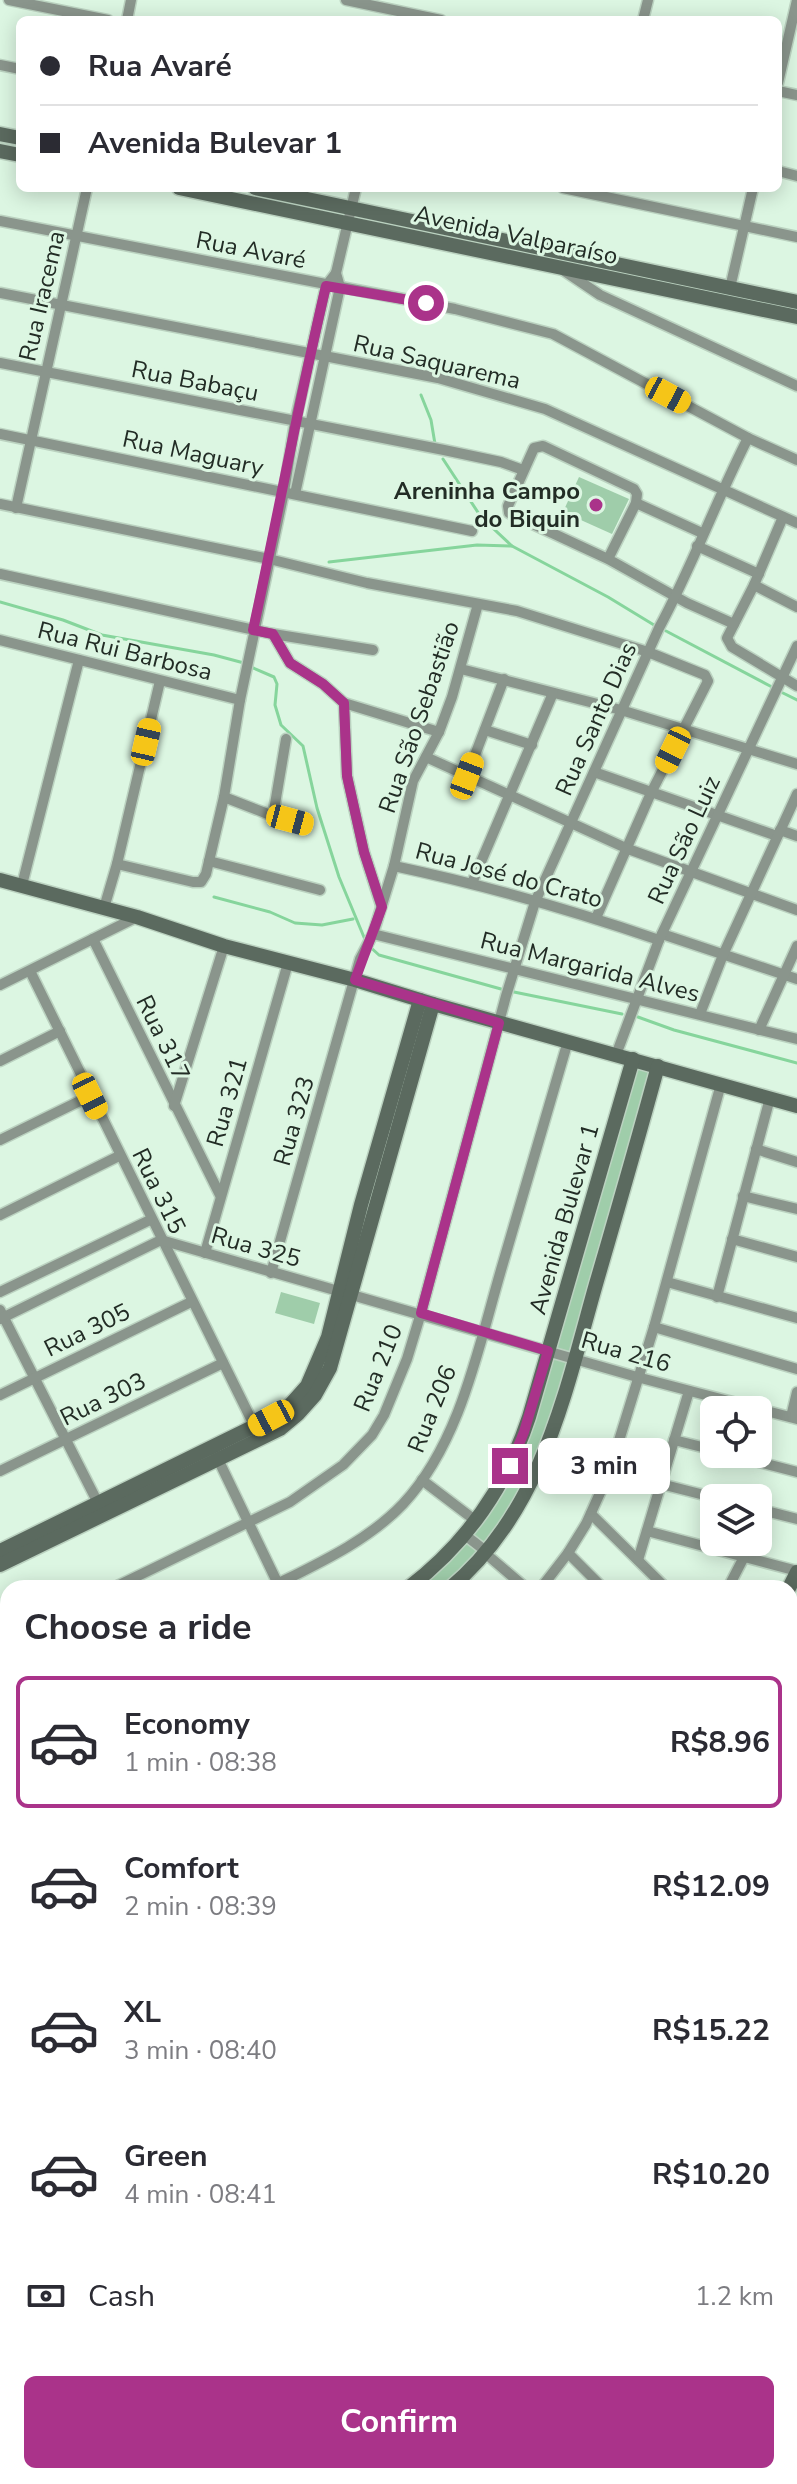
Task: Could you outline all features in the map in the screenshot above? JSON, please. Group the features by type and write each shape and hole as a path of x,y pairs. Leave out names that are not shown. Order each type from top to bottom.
{"street":[{"path":"9,0 88,16"},
{"path":"346,0 423,16"},
{"path":"782,69 794,27 797,0"},
{"name":"Rua Iracema","path":"16,508 86,192"},
{"name":"Avenida Valparaíso","path":"203,192 349,216 730,288 797,317"},
{"name":"Avenida Valparaíso","path":"268,192 349,216 555,265 754,300 797,302"},
{"path":"289,493 295,422 310,353 326,286 336,273 355,192"},
{"path":"605,192 797,237"},
{"path":"730,288 752,192"},
{"name":"Rua Avaré","path":"0,221 455,309 553,334 748,438 797,460"},
{"path":"555,265 600,295 797,386"},
{"path":"117,864 201,882 209,861 269,559 309,425 340,287 336,273"},
{"name":"Rua Saquarema","path":"0,293 438,378 545,409 797,523"},
{"name":"Rua Babaçu","path":"0,363 459,453 523,470"},
{"name":"Rua Maguary","path":"0,434 472,531"},
{"name":"Rua Santo Dias","path":"499,1023 535,902 748,438"},
{"path":"608,559 636,503 634,489 543,446 534,448 507,510 509,513 608,559 734,624"},
{"path":"636,503 702,533"},
{"path":"0,504 269,559 367,583 517,611 648,652 705,675 708,681 651,793 596,918"},
{"path":"783,517 727,638 732,647 797,686"},
{"path":"697,546 759,574"},
{"path":"0,574 253,630 373,650"},
{"path":"754,585 797,607"},
{"name":"Rua São Sebastião","path":"355,980 394,866 413,781 439,732 461,669 478,604"},
{"path":"273,634 290,663 323,684 344,703 439,732"},
{"name":"Rua Rui Barbosa","path":"0,640 240,700"},
{"name":"Rua São Luiz","path":"616,1055 660,937 797,646"},
{"path":"22,885 79,660"},
{"path":"461,669 621,710 797,764"},
{"path":"467,776 504,679"},
{"path":"104,908 160,681"},
{"path":"472,883 553,693"},
{"path":"344,703 347,776 364,852 382,907"},
{"path":"485,730 532,745"},
{"path":"273,816 286,739"},
{"path":"426,757 628,849 797,910"},
{"path":"594,772 718,815 797,836"},
{"path":"700,1014 723,955 797,794"},
{"path":"224,797 273,816 306,824"},
{"path":"209,861 320,890"},
{"name":"Rua José do Crato","path":"394,866 472,883 797,979"},
{"path":"0,880 797,1106"},
{"path":"0,985 137,917"},
{"name":"Rua Margarida Alves","path":"373,934 797,1039"},
{"name":"Rua 317","path":"93,939 220,1195"},
{"path":"174,1106 224,946"},
{"path":"759,1030 797,946"},
{"name":"Rua 321","path":"205,1253 288,963"},
{"name":"Rua 315","path":"30,971 150,1220 255,1427"},
{"name":"Rua 323","path":"271,1273 355,980"},
{"path":"0,1551 98,1503 280,1429 315,1395 330,1368 346,1293 427,1002"},
{"name":"Rua 210","path":"129,1580 313,1488 343,1465 372,1435 394,1393 421,1313 499,1023"},
{"path":"0,1061 60,1031"},
{"name":"Rua 206","path":"287,1580 380,1524 402,1505 422,1480 450,1432 483,1331 568,1041"},
{"name":"Avenida Bulevar 1","path":"418,1580 476,1521 492,1499 516,1452 633,1059"},
{"name":"Avenida Bulevar 1","path":"458,1580 486,1552 518,1506 541,1465 575,1359 658,1066"},
{"path":"547,1580 568,1553 591,1514 609,1473 667,1282 721,1084"},
{"path":"0,1140 90,1096"},
{"path":"717,1297 770,1098"},
{"path":"756,1149 797,1162"},
{"path":"0,1215 119,1156"},
{"path":"743,1196 797,1209"},
{"path":"0,1292 150,1220"},
{"path":"732,1239 797,1257"},
{"path":"98,1503 1,1315 161,1240"},
{"name":"Rua 325","path":"161,1240 346,1293"},
{"path":"667,1282 797,1318"},
{"path":"0,1565 215,1453 290,1405 307,1386 346,1293"},
{"name":"Rua 216","path":"346,1293 637,1377 794,1418"},
{"name":"Rua 305","path":"0,1395 191,1302"},
{"path":"654,1327 797,1369"},
{"name":"Rua 303","path":"0,1471 223,1363"},
{"path":"638,1560 689,1391"},
{"path":"794,1418 797,1392"},
{"path":"674,1440 700,1446"},
{"path":"215,1453 273,1580"},
{"path":"772,1465 797,1472"},
{"path":"422,1480 476,1521"},
{"path":"661,1484 700,1494"},
{"path":"772,1513 797,1519"},
{"path":"591,1514 658,1580"},
{"path":"647,1531 797,1571"},
{"path":"465,1535 517,1580"},
{"path":"568,1553 595,1580"},
{"path":"732,1580 744,1557"}],"shaded area":[{"name":"Areninha Campo do Biquin","path":"579,477 629,499 612,534 563,512"},
{"path":"634,1066 652,1072 571,1352 554,1347"},
{"path":"281,1292 320,1303 314,1324 275,1313"},
{"path":"550,1358 569,1363 534,1468 486,1545 472,1534"},
{"path":"466,1541 479,1553 452,1580 423,1580"}],"waterway":[{"path":"421,395 431,420 435,444"},
{"path":"443,459 481,517 512,546 654,625"},
{"path":"329,562 477,545 512,546"},
{"path":"0,602 102,635 244,663"},
{"path":"666,631 772,687"},
{"path":"251,667 274,677 277,684 275,705 281,725 303,746 317,808 339,877 366,942"},
{"path":"783,693 797,700"},
{"path":"214,897 270,912 295,923 322,925 353,919"},
{"path":"369,946 379,955 501,989"},
{"path":"514,992 622,1014"},
{"path":"638,1017 674,1030 797,1063"}],"place":[{"name":"Areninha Campo do Biquin","path":"596,505"}],"route":[{"path":"426,303 326,286 253,630 273,634 290,663 323,684 344,703 347,776 364,852 382,907 360,959 355,980 499,1023 421,1313 548,1351 524,1432 510,1466"}]}
